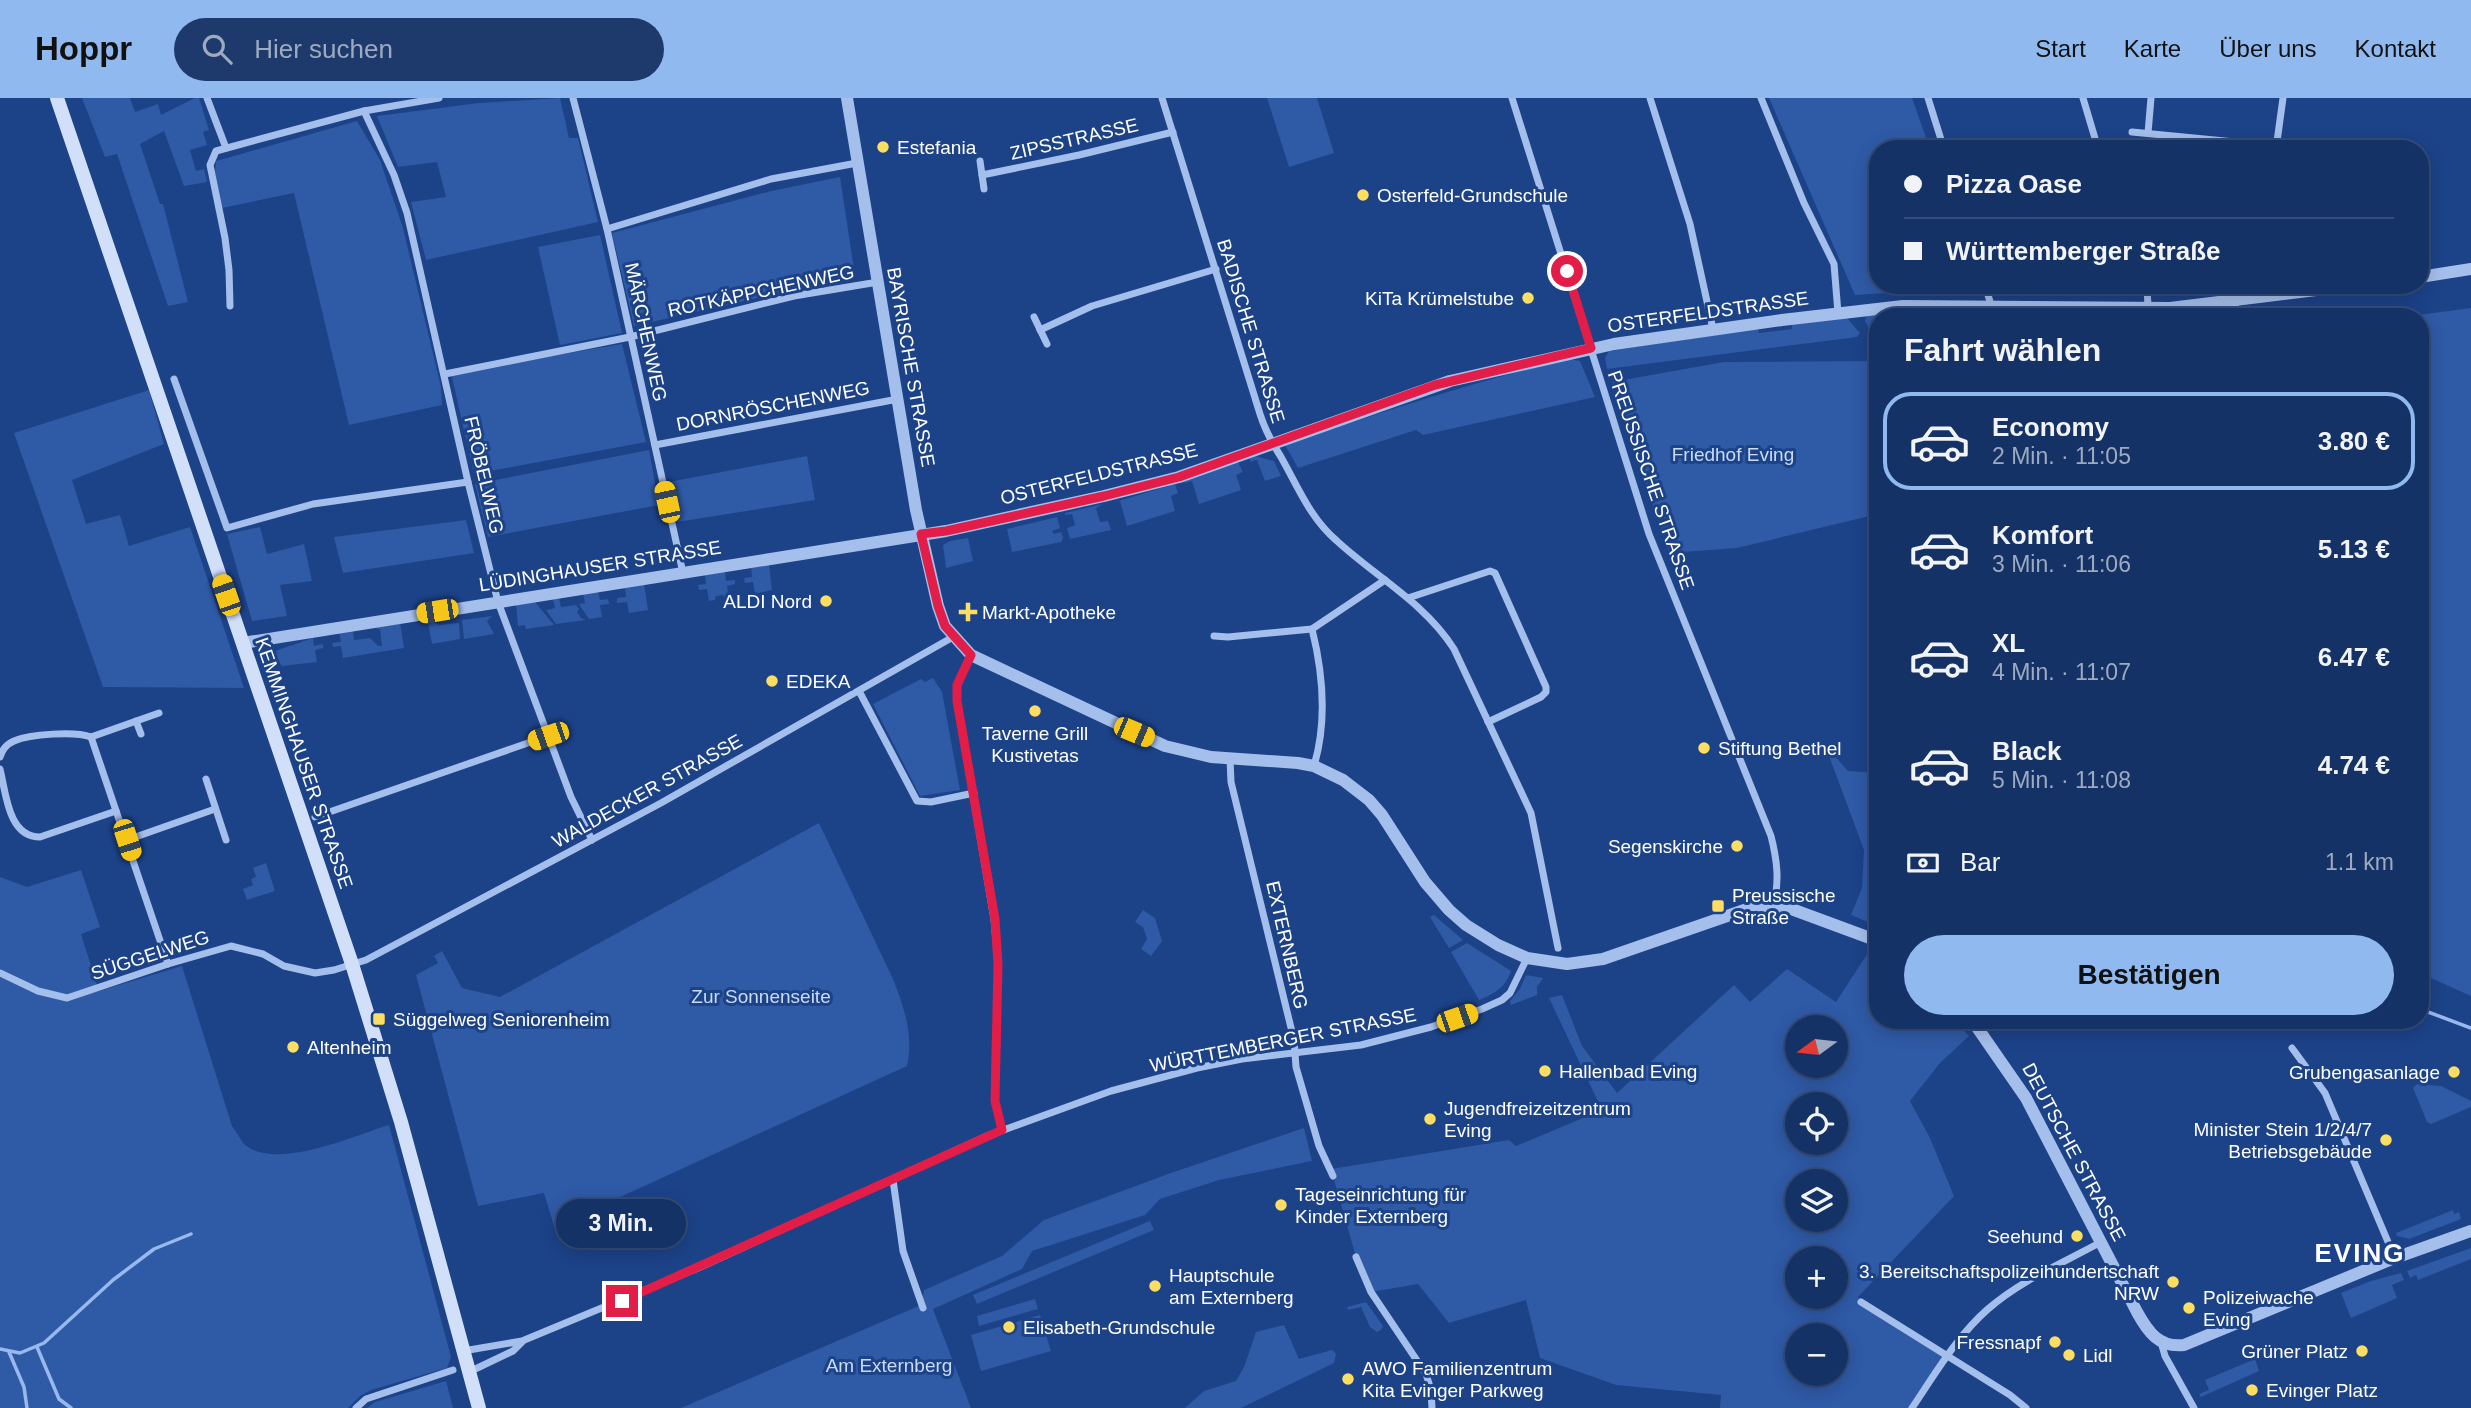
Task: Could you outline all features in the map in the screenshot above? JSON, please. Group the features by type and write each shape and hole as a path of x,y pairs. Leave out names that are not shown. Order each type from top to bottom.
{"main road":[{"name":"KEMMINGHAUSER STRASSE","path":"57,98 352,964 401,1122 462,1351 461,1371 479,1408"}],"street":[{"path":"207,98 226,148"},
{"path":"230,306 225,238 210,165 216,151 364,111 439,98"},
{"name":"MÄRCHENWEG","path":"573,98 607,229 683,573"},
{"name":"BAYRISCHE STRASSE","path":"847,98 921,534 938,606 945,626 953,637"},
{"name":"BADISCHE STRASSE","path":"1162,98 1260,414 1272,444 1319,523 1335,540 1408,598 1442,631 1454,649 1531,813 1558,948"},
{"name":"PREUSSISCHE STRASSE","path":"1512,98 1649,534 1771,836 1778,874 1773,906"},
{"path":"1650,98 1690,224 1713,330"},
{"path":"1761,98 1804,203 1834,264 1838,313"},
{"path":"1928,98 1941,140"},
{"path":"2083,98 2096,140"},
{"path":"2147,133 2151,98"},
{"path":"2277,140 2283,98"},
{"name":"FRÖBELWEG","path":"364,111 394,175 407,213 498,602 571,797 592,840"},
{"name":"ZIPSSTRASSE","path":"982,175 1173,132"},
{"path":"2132,132 2207,140"},
{"path":"980,161 984,189"},
{"path":"607,229 771,179 858,163"},
{"path":"2429,275 2471,269"},
{"path":"1040,330 1092,306 1216,270"},
{"name":"ROTKÄPPCHENWEG","path":"445,374 630,337 794,296 878,282"},
{"path":"1987,294 1991,305"},
{"path":"2147,294 2148,308"},
{"path":"2235,308 2239,294"},
{"name":"OSTERFELDSTRASSE","path":"1892,308 1991,305 2148,308 2189,306 2285,294"},
{"name":"OSTERFELDSTRASSE","path":"921,534 946,531 1179,477 1450,381 1591,348 1869,310"},
{"path":"1034,317 1047,344"},
{"path":"174,379 227,528 313,503 468,482"},
{"name":"DORNRÖSCHENWEG","path":"654,445 898,399"},
{"name":"LÜDINGHAUSER STRASSE","path":"243,643 921,534"},
{"path":"1408,598 1490,571 1495,573 1546,692 1541,697 1488,722"},
{"path":"1214,636 1312,629 1385,580"},
{"path":"1312,629 1321,675 1322,698 1322,720 1314,766"},
{"path":"953,637 971,655 1165,746 1211,757 1282,761 1314,766 1343,780 1369,800 1382,815 1425,882 1466,925 1498,946 1527,958 1556,964 1582,963 1754,907 1786,907 1869,938"},
{"name":"WALDECKER STRASSE","path":"352,964 366,960 592,840 953,637"},
{"path":"971,655 957,685 956,694 995,919 998,964 995,1101 1002,1130"},
{"path":"859,691 916,801 931,802 974,793"},
{"path":"0,757 6,746 19,739 66,733 80,733 91,737 159,713"},
{"path":"136,721 141,734"},
{"path":"315,817 548,736"},
{"path":"91,737 169,964"},
{"name":"EXTERNBERG","path":"1230,759 1231,782 1294,1040 1296,1067 1319,1146 1333,1176"},
{"path":"0,769 14,820 17,827 27,835 40,837 116,811"},
{"path":"206,779 226,840"},
{"path":"127,840 215,809"},
{"name":"SÜGGELWEG","path":"0,973 38,991 67,998 231,946 263,954 285,965 315,973 352,964"},
{"name":"WÜRTTEMBERGER STRASSE","path":"462,1351 522,1341 688,1273 1002,1130 1123,1087 1197,1068 1295,1052 1361,1045 1431,1027 1482,1009 1502,1000 1510,993 1527,958"},
{"name":"DEUTSCHE STRASSE","path":"1978,1029 2026,1098 2146,1327 2161,1342"},
{"path":"2292,1048 2325,1093 2391,1249 2392,1259"},
{"path":"893,1180 903,1251 923,1308"},
{"path":"2161,1342 2184,1345 2392,1259 2471,1231"},
{"path":"1912,1408 1968,1329 1989,1309 2031,1279 2101,1242"},
{"path":"1356,1257 1371,1292 1426,1374 1431,1390 1432,1408"},
{"path":"1861,1302 2010,1395 2026,1408"},
{"name":"WÜRTTEMBERGER STRASSE","path":"356,1408 366,1399 461,1371 513,1351 522,1341"},
{"path":"2161,1342 2165,1356 2194,1408"}],"green space":[{"path":"82,98 130,98 135,112 158,104 161,115 199,98 209,130 203,132 207,145 190,150 196,171 204,169 207,182 184,186 164,131 140,144 160,204 163,204 188,302 168,306 117,154 105,157"},
{"path":"560,98 569,138 578,138 598,222 426,260 411,202 446,197 437,162 398,167 377,116 479,103"},
{"path":"1267,98 1317,98 1334,153 1289,167"},
{"path":"1769,98 1912,98 1927,140 1869,140 1869,294 1872,294 1855,295"},
{"path":"357,121 380,160 403,228 441,387 442,405 349,425 294,193 222,208 215,172 216,161"},
{"path":"840,177 855,276 634,326 612,233 771,191"},
{"path":"600,235 622,333 560,345 538,247"},
{"path":"2471,308 2471,996 2429,977 2429,314"},
{"path":"1869,315 1869,328 1865,321"},
{"path":"1847,318 1860,333 1857,337 1607,369 1605,358 1609,351 1758,328 1759,333 1792,329 1792,324"},
{"path":"622,344 646,442 474,474 451,373"},
{"path":"1569,359 1580,361 1595,397 1423,435 1416,430 1298,468 1285,445 1461,388"},
{"name":"Friedhof Eving","path":"1869,361 1869,516 1737,548 1669,553 1612,382 1724,362"},
{"path":"149,390 164,444 72,480 86,524 120,515 129,546 190,527 244,688 103,687 14,433"},
{"path":"649,450 659,505 488,537 475,484"},
{"path":"807,456 815,500 677,522 669,482"},
{"path":"1255,456 1274,461 1281,476 1265,481 1257,460 1250,462 1250,458"},
{"path":"1238,462 1243,472 1236,475 1241,490 1199,504 1192,481 1185,483 1184,480"},
{"path":"1175,484 1178,493 1171,496 1175,511 1127,526 1120,501 1112,503"},
{"path":"1103,504 1096,508 1100,522 1108,521 1111,530 1070,539 1067,528 1075,525 1072,514 1065,513"},
{"path":"1057,517 1060,528 1052,531 1054,534 1061,532 1061,542 1012,552 1007,529"},
{"path":"466,520 474,553 343,573 334,537"},
{"path":"260,527 267,554 304,544 312,581 280,585 287,616 252,621 227,534"},
{"path":"968,538 973,561 946,568 943,545"},
{"path":"769,565 772,590 755,594 753,582 745,583 744,578 752,577 751,568"},
{"path":"725,572 726,581 735,580 735,584 727,586 729,598 716,596 715,600 709,601 707,589 699,590 698,585 706,584 705,575"},
{"path":"644,584 648,610 629,613 627,602 617,603 617,598 626,597 625,588"},
{"path":"598,592 600,600 608,599 609,604 600,605 602,617 589,619 579,604 585,603 583,594"},
{"path":"559,598 561,607 576,605 581,618 586,620 556,624 546,610 555,608 553,599"},
{"path":"535,602 554,625 526,629 525,625 518,626 516,604"},
{"path":"492,616 487,621 494,634 464,639 462,620"},
{"path":"427,618 439,625 459,623 460,639 432,644"},
{"path":"400,622 404,648 343,658 341,646 333,647 332,643 341,642 339,631 353,630 354,640 370,638 378,646 382,646 380,629 377,629 377,626"},
{"path":"313,638 314,646 323,644 323,648 315,650 317,662 282,666 273,654 278,650"},
{"path":"933,678 942,692 960,790 920,796 873,704 921,679 925,682"},
{"path":"1825,745 1848,771 1869,772 1869,922 1851,915 1862,888 1864,850"},
{"name":"Zur Sonnenseite","path":"819,823 897,990 909,1033 907,1066 559,1225 554,1226 544,1193 478,1206 416,975 438,963 434,956 442,951 462,988 500,997"},
{"path":"266,863 275,891 247,900 243,889 253,885 251,879 256,877 253,868"},
{"path":"81,870 100,927 81,934 99,991 182,966 232,1126 244,1144 258,1152 295,1153 336,1143 389,1125 451,1357 447,1368 371,1390 348,1408 0,1408 0,877 27,887"},
{"path":"1143,910 1155,918 1162,941 1151,956 1141,949 1147,939 1143,927 1135,922"},
{"path":"1434,915 1463,940 1449,948 1430,917"},
{"path":"1467,943 1511,971 1499,989 1479,1000 1451,952"},
{"path":"1869,951 1869,1029 1962,1029 1969,1036 1940,1063 1910,1101 1930,1138 1954,1196 1858,1297 1861,1302 1947,1356 1912,1408 1720,1408 1721,1395 1616,1385 1540,1358 1526,1300 1449,1323 1418,1284 1371,1292 1356,1257 1331,1169 1509,1140 1516,1146 1602,1110 1549,998 1562,995 1582,1046 1617,1093 1734,985 1750,1002 1787,969 1836,1002"},
{"path":"1526,975 1543,978 1537,987 1537,995 1511,1005 1510,1001 1520,989"},
{"path":"2417,1084 2441,1086 2471,1101 2471,1107 2431,1124 2427,1122 2413,1088"},
{"name":"Am Externberg","path":"1304,1128 1312,1161 1219,1180 1160,1199 1145,1215 1032,1251 1022,1269 933,1309 971,1408 681,1408 921,1305 924,1290 1002,1256 1044,1220"},
{"path":"2453,1210 2454,1214 2459,1212 2461,1219 2409,1239 2397,1236 2396,1233"},
{"path":"1150,1221 1154,1230 977,1304 973,1295"},
{"path":"2471,1248 2471,1259 2418,1280 2416,1275 2410,1278 2407,1271"},
{"path":"2401,1273 2404,1280 2392,1285 2397,1298 2351,1318 2341,1293"},
{"path":"1035,1299 1038,1309 979,1326 977,1316"},
{"path":"1366,1302 1383,1326 1377,1332 1370,1327 1361,1307 1348,1310 1347,1307"},
{"path":"1040,1315 1051,1351 981,1371 971,1335"},
{"path":"1284,1325 1299,1359 1332,1350 1336,1354 1334,1363 1241,1408 1185,1408 1204,1391 1236,1381 1244,1367 1256,1332"},
{"path":"2255,1359 2259,1371 2201,1397 2199,1394 2209,1390 2205,1380"},
{"path":"446,1381 453,1408 367,1408 375,1402"}],"waterway":[{"path":"2429,1012 2471,1028"},
{"path":"0,1349 20,1353 44,1343 113,1280 154,1249 191,1234"},
{"path":"37,1347 59,1399 71,1408"},
{"path":"9,1352 24,1387 27,1408"}],"place":[{"name":"Estefania","path":"883,147"},
{"name":"Osterfeld-Grundschule","path":"1363,195"},
{"name":"KiTa Krümelstube","path":"1528,298"},
{"name":"ALDI Nord","path":"826,601"},
{"name":"Markt-Apotheke","path":"968,612"},
{"name":"EDEKA","path":"772,681"},
{"name":"Taverne Grill Kustivetas","path":"1035,711"},
{"name":"Stiftung Bethel","path":"1704,748"},
{"name":"Segenskirche","path":"1737,846"},
{"name":"Preussische Straße","path":"1718,906"},
{"name":"Süggelweg Seniorenheim","path":"379,1019"},
{"name":"Altenheim","path":"293,1047"},
{"name":"Hallenbad Eving","path":"1545,1071"},
{"name":"Grubengasanlage","path":"2454,1072"},
{"name":"Jugendfreizeitzentrum Eving","path":"1430,1119"},
{"name":"Minister Stein 1/2/4/7 Betriebsgebäude","path":"2386,1140"},
{"name":"Tageseinrichtung für Kinder Externberg","path":"1281,1205"},
{"name":"Seehund","path":"2077,1236"},
{"name":"3. Bereitschaftspolizeihundertschaft NRW","path":"2173,1282"},
{"name":"Hauptschule am Externberg","path":"1155,1286"},
{"name":"Polizeiwache Eving","path":"2189,1308"},
{"name":"Elisabeth-Grundschule","path":"1009,1327"},
{"name":"Fressnapf","path":"2055,1342"},
{"name":"Grüner Platz","path":"2362,1351"},
{"name":"Lidl","path":"2069,1355"},
{"name":"AWO Familienzentrum Kita Evinger Parkweg","path":"1348,1379"},
{"name":"Evinger Platz","path":"2252,1390"}],"district":[{"name":"EVING","path":"2360,1253"}],"route":[{"path":"622,1301 1002,1130 995,1101 998,964 995,919 957,701 957,685 971,655 945,626 921,534 946,531 1179,477 1435,385 1591,348 1567,271"}]}
